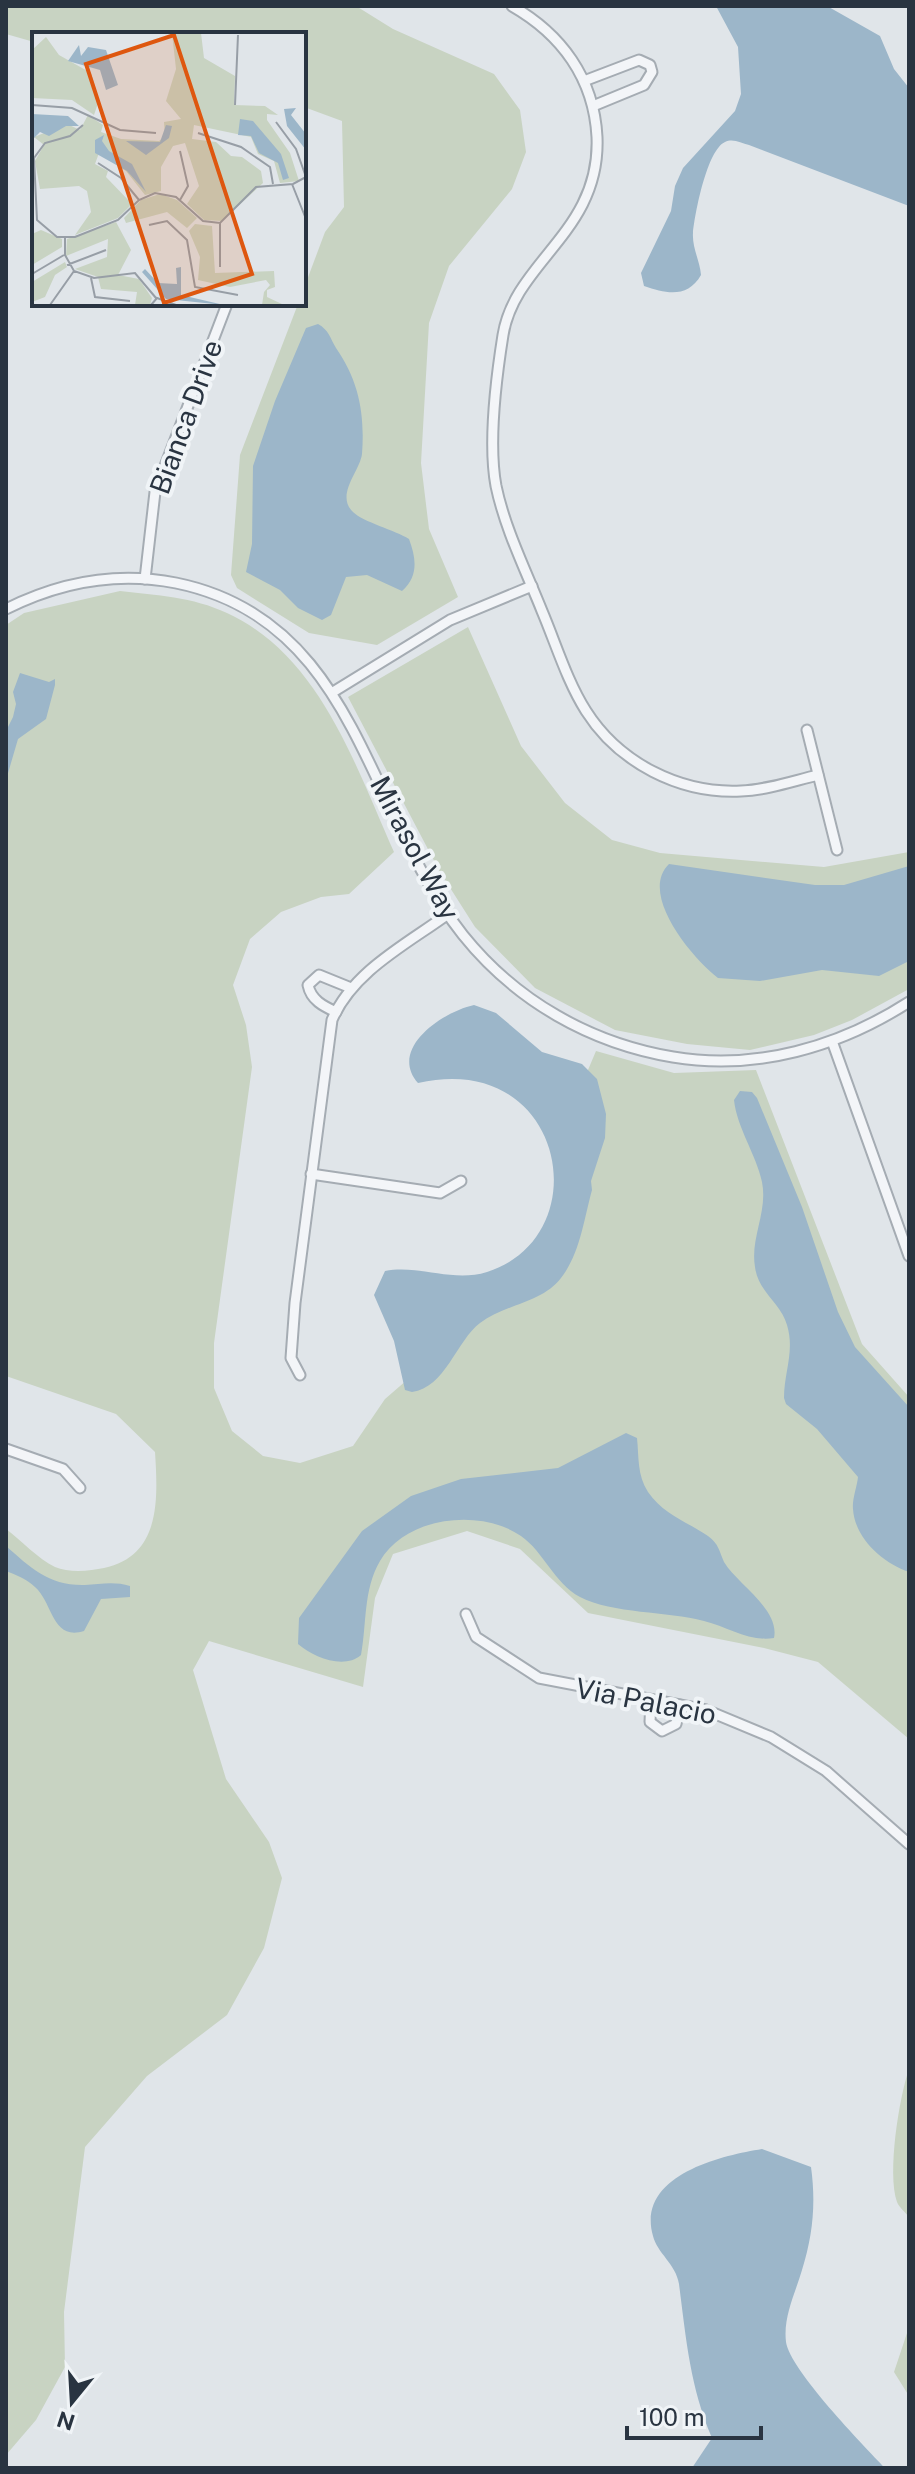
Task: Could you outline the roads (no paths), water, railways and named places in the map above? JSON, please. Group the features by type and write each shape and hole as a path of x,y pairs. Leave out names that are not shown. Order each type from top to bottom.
{"street":[{"path":"512,6 558,40 584,81 593,106 597,137 590,189 570,228 516,298 503,334 493,460 506,522 587,713 630,758 681,783 723,791 765,788 818,775"},
{"path":"584,81 639,60 650,65 652,72 644,85 593,106"},
{"name":"Bianca Drive","path":"145,579 155,492 226,306"},
{"name":"Mirasol Way","path":"6,609 71,584 145,579 207,592 246,609 297,648 333,692 448,914 492,967 532,1000 576,1026 629,1047 680,1058 725,1061 776,1056 832,1041 909,1002"},
{"path":"333,692 440,625 532,586"},
{"path":"807,730 837,850"},
{"path":"300,1375 291,1358 328,1034 336,1012 351,988 448,914"},
{"path":"336,1012 310,993 308,985 319,975 351,988"},
{"path":"832,1041 909,1256"},
{"path":"311,1174 440,1193 461,1181"},
{"path":"6,1449 63,1469 80,1488"},
{"name":"Via Palacio","path":"466,1614 476,1637 539,1678 680,1705 740,1721 826,1771 909,1844"},
{"path":"651,1700 650,1722 662,1731 676,1724 680,1705"}],"water":[{"path":"716,6 827,6 880,36 894,69 909,88 909,206 749,145 725,142 707,169 696,211 693,239 701,275 690,288 683,291 661,291 644,286 641,273 671,211 675,186 683,168 735,111 741,94 738,47"},
{"path":"318,324 329,334 350,373 359,398 362,454 347,491 348,505 364,519 409,539 414,566 414,573 402,591 367,575 346,577 331,615 322,620 298,608 280,590 246,572 252,544 253,466 275,401 306,328"},
{"path":"20,673 49,682 55,679 55,685 46,719 18,739 6,780 6,731 13,717 16,704 13,692"},
{"path":"669,864 815,885 844,885 909,866 909,961 879,976 822,970 760,981 718,978 683,941 664,908 660,892 661,877"},
{"path":"474,1005 496,1013 542,1052 582,1064 597,1079 606,1114 605,1138 591,1181 592,1190 577,1247 561,1278 544,1293 480,1323 442,1373 423,1389 412,1392 405,1390 394,1341 374,1295 385,1271 397,1269 461,1276 487,1272 523,1252 545,1222 554,1187 550,1151 534,1118 507,1093 468,1080 418,1083 410,1070 414,1045 423,1034 448,1015"},
{"path":"740,1091 752,1092 757,1098 802,1207 838,1312 855,1347 909,1407 909,1572 880,1556 865,1540 853,1509 858,1477 817,1429 786,1404 784,1388 790,1353 789,1335 784,1317 760,1284 755,1267 763,1193 759,1172 736,1110 734,1100"},
{"path":"626,1433 637,1438 640,1472 648,1492 668,1512 714,1542 730,1570 771,1617 774,1638 747,1636 689,1618 593,1603 563,1584 521,1536 505,1527 466,1520 445,1521 407,1534 380,1561 368,1595 361,1655 338,1662 320,1657 298,1644 299,1618 362,1531 411,1496 461,1479 558,1468"},
{"path":"6,1546 51,1579 72,1585 124,1584 130,1586 130,1597 101,1599 84,1631 65,1631 35,1587 6,1571"},
{"path":"762,2149 811,2167 811,2232 786,2324 790,2355 813,2388 885,2468 692,2468 712,2438 694,2381 679,2284 671,2265 655,2242 651,2215 657,2198 669,2184 685,2173 724,2157"}]}
